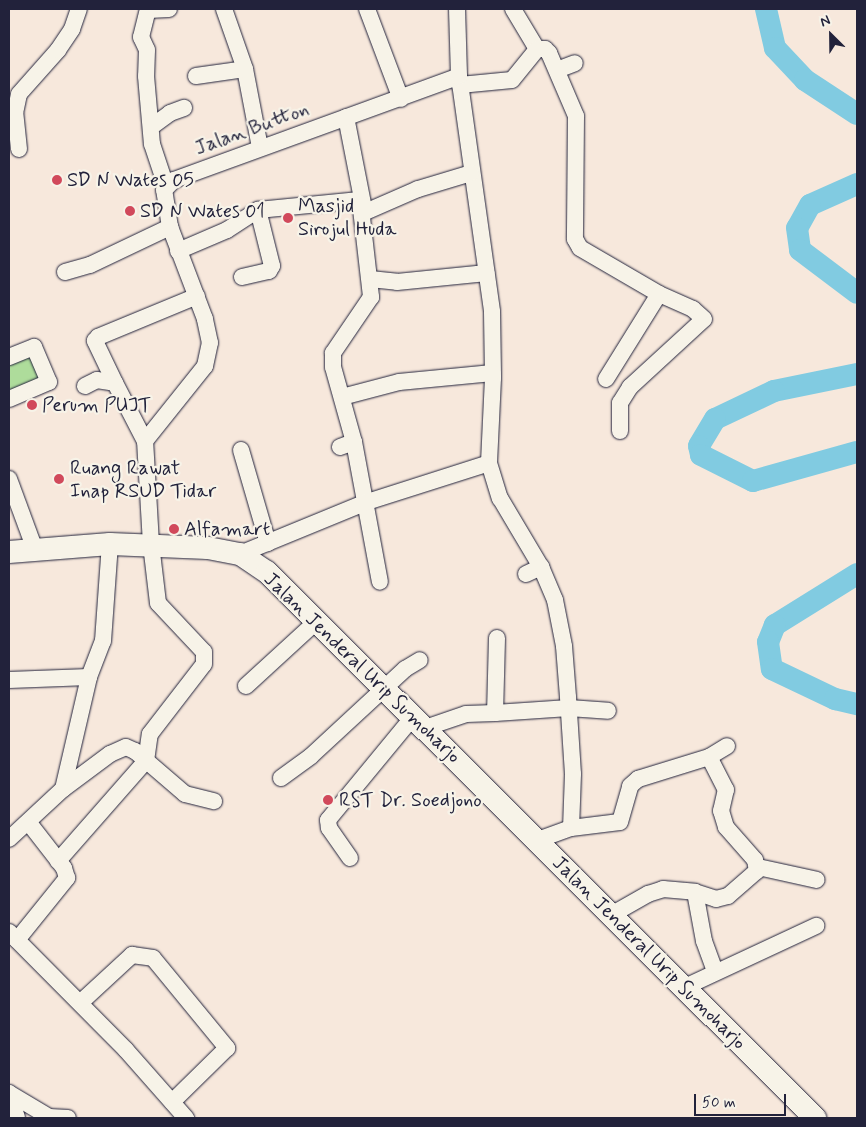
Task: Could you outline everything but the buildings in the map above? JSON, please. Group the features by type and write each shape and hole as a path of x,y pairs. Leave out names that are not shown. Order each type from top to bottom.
{"highway":[{"name":"Jalan Jenderal Urip Sumoharjo","path":"9,552 34,548 110,544 151,544 208,548 240,554 267,572 816,1118"}],"street":[{"path":"19,149 15,113 19,94 58,50 72,28 79,9"},
{"path":"145,442 174,408 209,356 209,332 170,227 163,198 166,186 155,155 151,126 146,76 147,50 141,37 148,10 169,9"},
{"path":"224,9 245,69 260,148"},
{"path":"367,9 401,99"},
{"path":"457,9 460,80 471,173 492,312 493,373 489,463 500,498 541,566 555,600 564,646 569,708 573,774 571,828"},
{"path":"512,9 537,49 545,49 549,53 576,116 575,239 580,248 658,294 694,309 704,318 630,387 620,404 620,431"},
{"name":"Jalan Button","path":"166,186 174,180 260,148 460,80 512,80 537,49"},
{"path":"557,70 576,63"},
{"path":"196,76 245,69"},
{"path":"151,126 170,113 184,108"},
{"path":"346,118 363,208 370,279 369,304 336,343 333,353 333,367 342,397 347,444 367,502 380,582"},
{"path":"363,208 471,173"},
{"path":"178,251 227,230 258,210 356,199 363,208"},
{"path":"242,277 269,271 272,266 258,210"},
{"path":"65,272 90,265 170,227"},
{"path":"370,279 396,282 486,273"},
{"path":"606,379 658,294"},
{"path":"58,861 146,761 150,734 192,684 204,664 204,652 161,609 151,544 145,442 95,341 98,337 197,296"},
{"path":"9,357 34,347 49,382 9,399"},
{"path":"342,397 399,382 493,373"},
{"path":"85,386 97,380 115,383"},
{"path":"241,450 268,543"},
{"path":"240,554 367,502 489,463"},
{"path":"9,479 34,548"},
{"path":"63,789 89,677 103,641 110,544"},
{"path":"526,574 541,566"},
{"path":"246,686 317,621"},
{"path":"495,712 497,638"},
{"path":"281,778 311,756 386,690 405,669 420,660"},
{"path":"9,680 89,677"},
{"path":"350,858 329,828 328,820 419,723 466,714 495,712 569,708 608,711"},
{"path":"536,840 571,828 620,822 630,786 638,780 709,756 727,746"},
{"path":"9,839 29,823 63,789 119,749 135,751 186,794 214,801"},
{"path":"709,756 726,790 722,811 726,827 758,867 817,880"},
{"path":"29,823 58,861 66,882 13,936 80,1004 186,1118"},
{"path":"611,915 648,894 663,889 695,892 716,899 728,896 758,867"},
{"path":"695,892 704,941 715,971"},
{"path":"685,987 715,971 816,926"},
{"path":"80,1004 132,955 153,958 227,1048 172,1102"},
{"path":"9,1093 17,1118"},
{"path":"9,1093 49,1117 68,1118"}],"green space":[{"path":"31,352 44,381 9,396 9,361"}],"waterway":[{"path":"766,9 775,48 805,80 857,114"},
{"path":"857,184 810,205 797,228 800,250 857,293"},
{"path":"857,374 774,391 715,419 699,446 701,455 753,481 857,452"},
{"path":"857,574 775,625 768,642 772,669 835,699 857,704"}],"place":[{"name":"SD N Wates 05","path":"57,180"},
{"name":"SD N Wates 01","path":"130,211"},
{"name":"Masjid Sirojul Huda","path":"288,218"},
{"name":"Perum PUJT","path":"32,405"},
{"name":"Ruang Rawat Inap RSUD Tidar","path":"59,479"},
{"name":"Alfamart","path":"174,529"},
{"name":"RST Dr. Soedjono","path":"328,800"}]}
